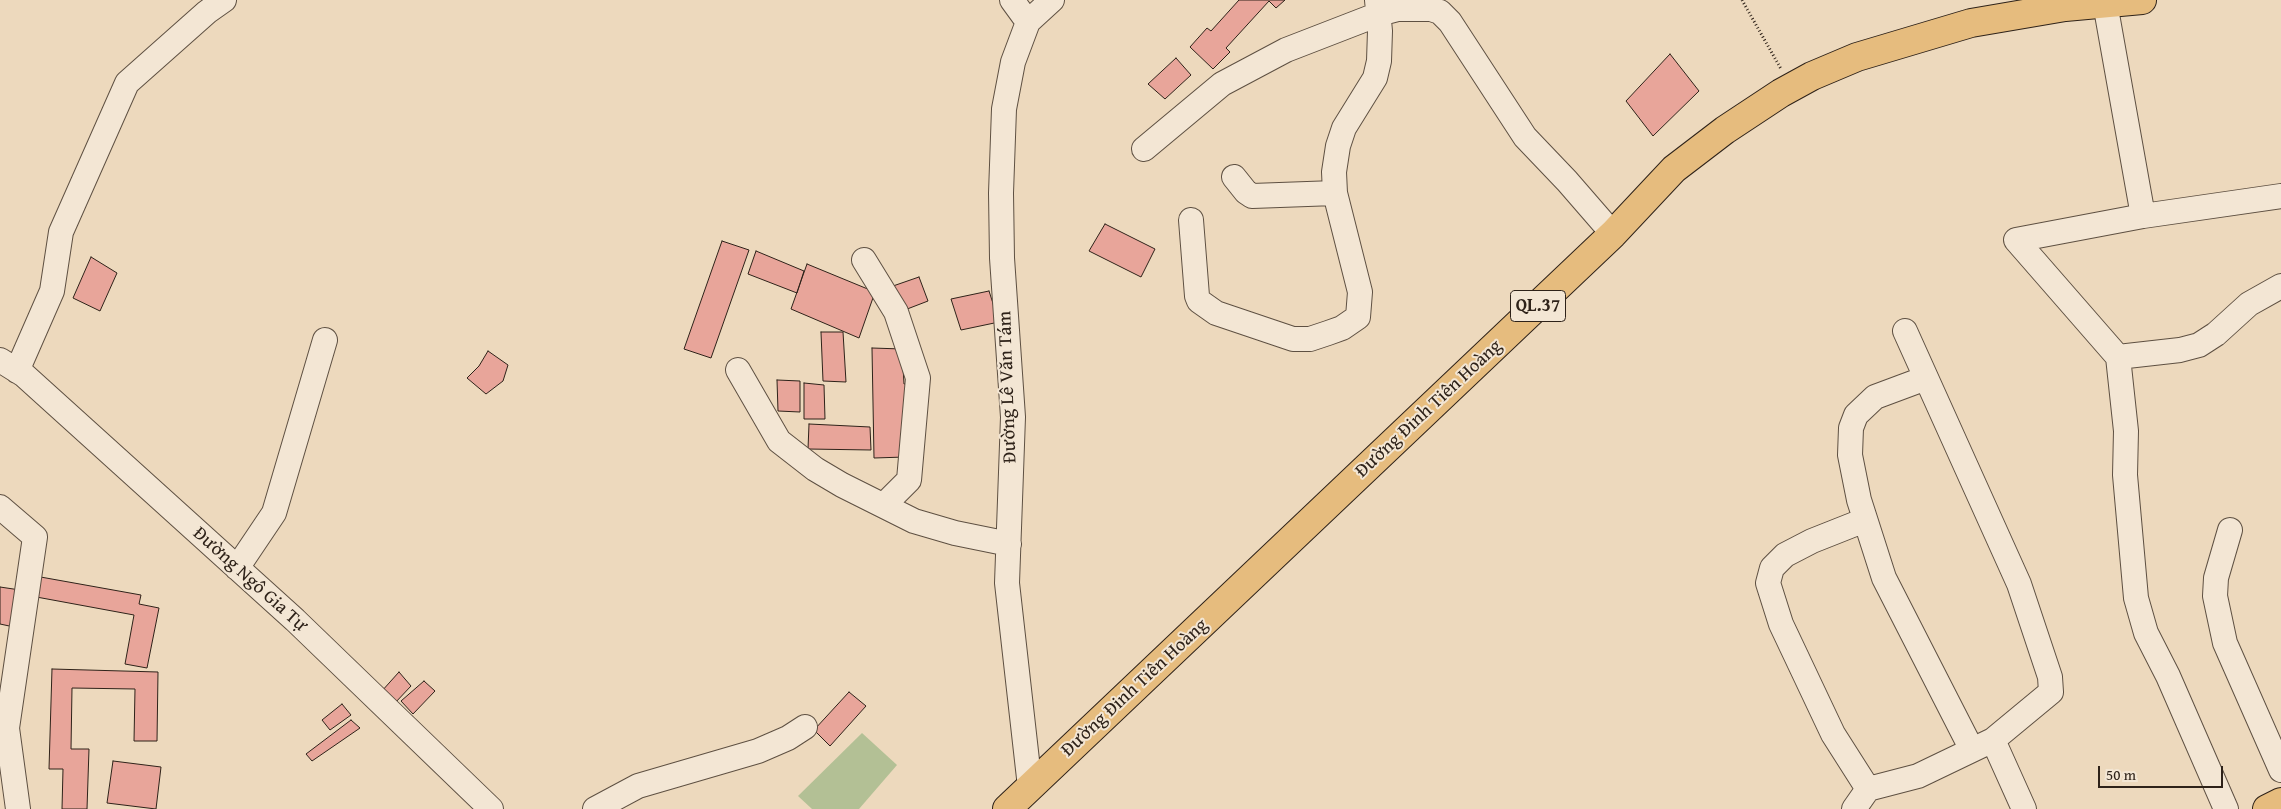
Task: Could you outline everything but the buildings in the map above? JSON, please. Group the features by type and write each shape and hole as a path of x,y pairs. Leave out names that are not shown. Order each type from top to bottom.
{"main road":[{"name":"Đường Đinh Tiên Hoàng","path":"1007,809 1613,234 1674,169 1725,130 1791,87 1857,57 1971,23 2065,7 2142,0"},
{"path":"2266,809 2281,802"}],"street":[{"path":"9,365 52,290 61,232 127,83 207,12 224,0"},
{"path":"1012,0 1028,22"},
{"name":"Đường Lê Văn Tám","path":"1030,788 1007,583 1013,417 1002,258 1000,193 1004,109 1013,62 1028,22 1052,0"},
{"path":"2105,3 2141,205"},
{"path":"1191,220 1196,296 1199,301 1216,313 1293,339 1310,339 1342,328 1358,317 1360,292 1335,193 1334,172 1338,146 1344,128 1375,78 1378,61 1378,7"},
{"path":"1144,149 1204,98 1238,74 1286,50 1378,7 1431,9 1445,16 1525,137 1568,181 1613,234"},
{"path":"1234,177 1252,196 1335,193"},
{"path":"2226,809 2168,676 2146,633 2136,598 2125,475 2126,431 2118,357 2016,240 2141,205 2281,196"},
{"path":"864,260 896,312 918,378 909,480 884,505"},
{"path":"2118,357 2180,350 2199,345 2216,334 2249,304 2281,286"},
{"path":"1854,809 1868,789 1918,776 1993,740 2051,692 2050,676 2019,584 1905,330"},
{"path":"237,568 274,513 326,340"},
{"name":"Đường Ngô Gia Tự","path":"9,365 302,627 491,809"},
{"path":"738,370 779,440 816,469 914,521 955,533 1008,544"},
{"path":"1926,378 1875,397 1856,415 1851,428 1850,455 1865,520 1884,578 1942,687 1972,750"},
{"path":"0,508 35,537 4,719 18,809"},
{"path":"1865,520 1812,541 1785,555 1772,568 1768,583 1781,624 1833,734 1868,789"},
{"path":"2230,530 2216,578 2214,596 2225,643 2281,770"},
{"path":"595,809 638,786 758,751 788,738 805,727"},
{"path":"1993,740 2024,809"}],"path":[{"path":"1742,0 1791,87"}],"green space":[{"path":"862,733 897,765 859,809 812,809 798,796"}]}
